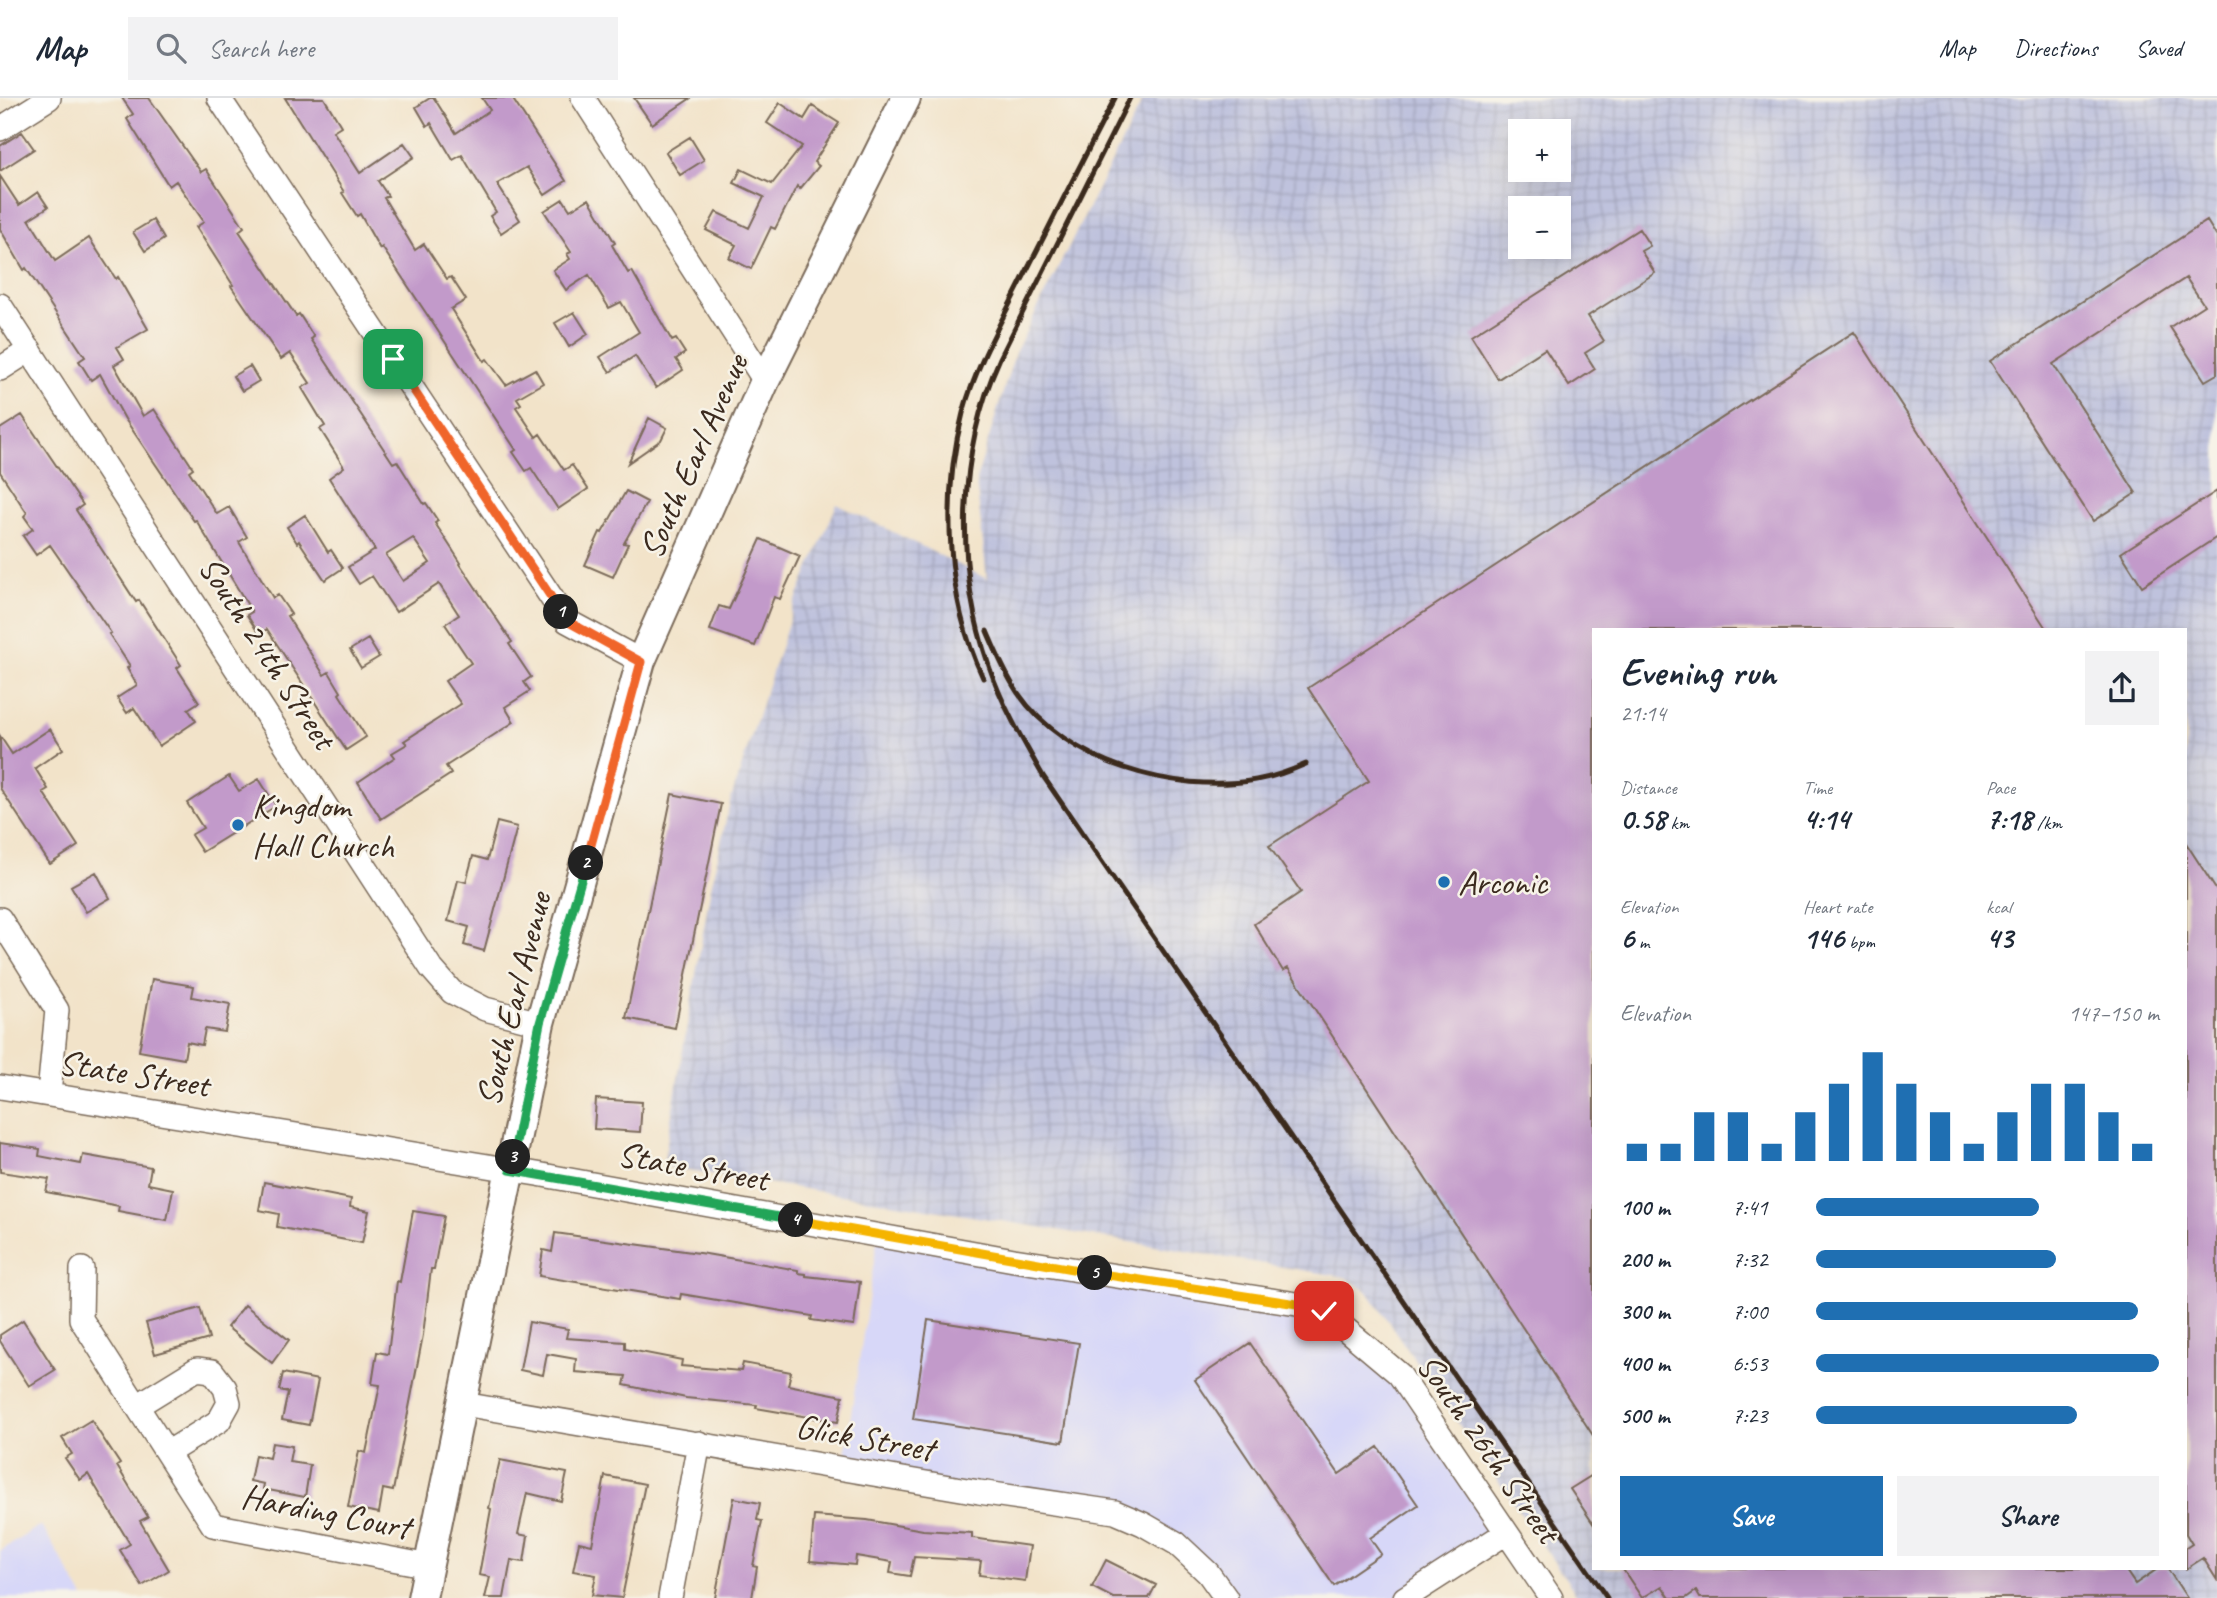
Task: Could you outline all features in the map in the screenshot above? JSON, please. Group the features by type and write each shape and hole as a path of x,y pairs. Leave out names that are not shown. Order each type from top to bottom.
{"street":[{"path":"0,129 49,98"},
{"path":"219,98 567,621 641,662"},
{"path":"583,98 765,381"},
{"name":"South Earl Avenue","path":"422,1598 540,1023 641,662 765,381 906,98"},
{"name":"South 24th Street","path":"0,305 431,968 452,992 485,1009 540,1023"},
{"path":"0,369 30,350"},
{"path":"0,919 57,1010 48,1094"},
{"name":"State Street","path":"0,1087 510,1170 1014,1260 1297,1304 1324,1311 1364,1342"},
{"name":"Harding Court","path":"82,1269 81,1319 213,1525 429,1566"},
{"name":"South 26th Street","path":"1364,1342 1399,1374 1551,1598"},
{"path":"137,1406 197,1370 212,1371 225,1388 229,1403 219,1421 167,1453"},
{"name":"Glick Street","path":"463,1404 1115,1513 1143,1524 1176,1543 1208,1573 1226,1598"},
{"path":"670,1598 699,1443"},
{"path":"1405,1598 1506,1533"}],"shaded area":[{"path":"1144,98 2217,98 2217,1598 1579,1598 1368,1292 1345,1277 663,1166 710,892 730,802 794,605 837,504 987,579 976,480 1015,353"},
{"path":"878,1235 1297,1304 1364,1342 1506,1533 1405,1598 1226,1598 1143,1524 843,1468"},
{"path":"41,1525 84,1598 0,1598 0,1551"}],"building":[{"path":"122,98 149,98 201,172 206,169 244,227 239,231 296,316 299,314 314,337 311,339 393,463 397,461 438,521 435,523 512,642 509,644 531,677 524,682 530,691 505,707 514,722 446,766 451,774 381,819 358,782 395,757 392,753 407,744 404,741 461,704 445,681 471,663 445,624 459,615 439,584 396,612 372,576 359,584 348,567 375,550 329,478 344,467 320,429 325,426 302,388 310,383 290,353 281,359 231,286 233,285 196,227 204,222 176,181 169,186 127,119 133,114","holes":["413,538 430,563 403,581 386,555"]},
{"path":"285,98 324,98 341,126 333,131 360,173 404,143 414,157 378,181 388,196 384,198 415,250 424,244 447,279 451,277 466,300 451,309 484,361 487,359 506,385 535,369 543,383 517,398 521,404 516,407 536,437 540,434 564,470 572,465 588,489 558,509 531,468 526,471 513,452 516,450 432,322 382,247 380,249 360,214 357,216 342,193 344,192"},
{"path":"434,98 456,133 490,110 482,98 512,98 566,181 545,195 527,167 497,184 520,220 501,233 490,216 496,212 462,155 453,160 431,123 427,126 416,107"},
{"path":"634,98 691,98 652,124"},
{"path":"780,103 804,119 812,106 839,123 814,162 819,166 800,189 797,186 775,229 771,227 751,269 729,258 736,245 706,230 716,212 749,228 764,197 734,183 741,169 772,184 802,146 767,123"},
{"path":"22,132 34,149 0,171 0,146"},
{"path":"690,137 704,160 680,175 666,152"},
{"path":"0,176 19,205 38,192 48,207 29,219 55,261 89,238 116,279 118,277 148,329 117,347 124,359 114,365 143,416 154,409 193,468 189,471 217,514 229,507 247,537 239,542 273,598 278,595 291,614 287,616 324,675 329,672 341,692 339,694 366,737 346,750 267,629 259,634 247,615 252,612 196,520 194,521 125,419 100,374 91,380 79,361 85,357 26,268 24,270 0,229"},
{"path":"563,199 570,210 589,199 615,243 612,245 628,273 632,271 672,341 676,339 685,353 676,359 683,370 656,388 635,356 610,372 600,357 639,332 621,302 609,308 589,275 566,290 553,270 570,259 567,254 571,252 544,211"},
{"path":"153,220 164,239 145,251 133,232"},
{"path":"2207,221 2217,237 2217,374 2205,381 2170,327 2204,305 2186,278 2053,364 2136,493 2093,521 1990,361"},
{"path":"1639,229 1650,246 1641,251 1655,273 1588,316 1604,341 1585,353 1595,369 1569,386 1545,349 1498,379 1471,336"},
{"path":"574,312 588,334 569,347 555,323"},
{"name":"Arconic","path":"1854,332 2046,628 1592,628 1592,1434 1288,968 1283,971 1254,924 1301,892 1269,846 1369,781 1308,688"},
{"path":"250,366 259,381 242,391 233,376"},
{"path":"22,415 83,505 76,510 181,665 177,668 199,702 188,709 196,721 159,746 134,708 127,713 117,698 137,685 127,668 130,666 109,634 111,633 50,545 36,555 23,536 33,529 24,516 27,513 0,472 0,429"},
{"path":"649,418 667,428 661,440 628,463"},
{"path":"626,491 647,502 624,543 628,544 613,577 585,565 600,532 602,533"},
{"path":"2217,491 2217,537 2142,586 2121,553"},
{"path":"305,515 328,552 331,550 343,568 325,580 287,527"},
{"path":"761,539 800,556 780,599 774,597 755,646 710,630 719,606 729,609"},
{"path":"368,639 379,657 361,668 350,650"},
{"path":"50,729 63,749 35,768 48,789 43,792 78,846 50,864 0,788 0,736 12,754"},
{"path":"229,776 239,791 259,779 276,806 202,852 191,835 203,828 187,803"},
{"path":"672,794 721,804 675,1028 626,1018"},
{"path":"497,822 517,827 484,951 464,945 469,927 448,921 458,880 466,882 473,856 487,860"},
{"path":"2187,845 2217,891 2217,1580 2203,1558 2187,1568 2187,1547 2192,1544 2187,1536"},
{"path":"96,872 110,898 86,912 71,886"},
{"path":"152,979 194,986 192,997 230,1004 225,1032 205,1029 202,1045 187,1042 184,1059 139,1051"},
{"path":"596,1099 642,1102 640,1132 594,1129"},
{"path":"0,1143 40,1149 39,1156 81,1164 83,1155 151,1167 148,1184 173,1189 167,1220 118,1211 119,1206 46,1192 49,1179 0,1172"},
{"path":"264,1182 351,1199 350,1207 369,1211 362,1243 277,1227 279,1214 259,1210"},
{"path":"413,1211 444,1216 434,1269 431,1269 423,1335 393,1491 383,1489 379,1513 348,1507 359,1451 366,1453 380,1385 372,1384 377,1352 388,1354 397,1281 400,1282"},
{"path":"555,1233 706,1254 798,1270 798,1273 806,1276 860,1282 854,1326 811,1320 812,1316 681,1294 680,1299 539,1276 543,1250 552,1252"},
{"path":"245,1305 289,1340 272,1363 227,1327"},
{"path":"200,1308 209,1339 155,1354 146,1323"},
{"path":"23,1320 55,1370 29,1386 0,1341 0,1335"},
{"path":"928,1320 1079,1343 1063,1442 913,1419"},
{"path":"529,1322 568,1329 566,1338 625,1342 625,1349 682,1360 681,1366 741,1371 743,1363 791,1372 788,1385 843,1396 838,1422 756,1408 757,1405 686,1398 624,1385 626,1376 575,1372 576,1359 547,1354 543,1375 520,1370"},
{"path":"1250,1343 1339,1474 1378,1447 1418,1505 1370,1538 1381,1554 1334,1586 1195,1380"},
{"path":"283,1373 318,1380 309,1425 282,1420 288,1392 279,1390"},
{"path":"91,1420 120,1464 117,1466 148,1517 140,1521 169,1570 142,1586 120,1550 130,1544 88,1474 80,1480 65,1458 72,1454 62,1438"},
{"path":"272,1443 292,1446 289,1462 310,1465 305,1497 263,1489 264,1484 250,1481 255,1455 269,1458"},
{"path":"500,1460 567,1473 561,1501 527,1493 518,1534 528,1536 524,1562 511,1560 504,1598 485,1598 490,1577 479,1575 491,1509 489,1508"},
{"path":"1592,1475 1592,1522 1570,1489"},
{"path":"605,1476 645,1484 622,1598 592,1595 596,1575 573,1571 579,1542 592,1545"},
{"path":"734,1498 760,1503 757,1520 762,1521 753,1566 757,1567 752,1598 715,1598"},
{"path":"814,1516 867,1520 923,1530 972,1533 972,1538 1030,1546 1025,1581 979,1575 981,1561 914,1557 910,1576 890,1573 892,1562 856,1556 855,1565 810,1561"},
{"path":"1106,1560 1156,1585 1149,1598 1113,1598 1092,1587"},
{"path":"1623,1570 2125,1570 2135,1584 2156,1570 2168,1570 2187,1598 1700,1598 1696,1591 1686,1598 1670,1598 1662,1586 1642,1598"}],"railway":[{"path":"983,678 961,615 951,547 952,479 963,413 989,346 1115,98"},
{"path":"1130,98 1000,358 975,432 969,471 966,551 970,590 989,666 1007,709 1043,776 1607,1598"},
{"path":"987,631 1013,686 1039,717 1064,738 1093,755 1124,768 1157,777 1224,783 1282,774 1306,764"}],"place":[{"name":"Kingdom Hall Church","path":"238,825"},
{"name":"Arconic","path":"1444,882"}],"route":[{"path":"393,359 567,621 641,662 540,1023 510,1170 1014,1260 1297,1304 1324,1311"}]}
